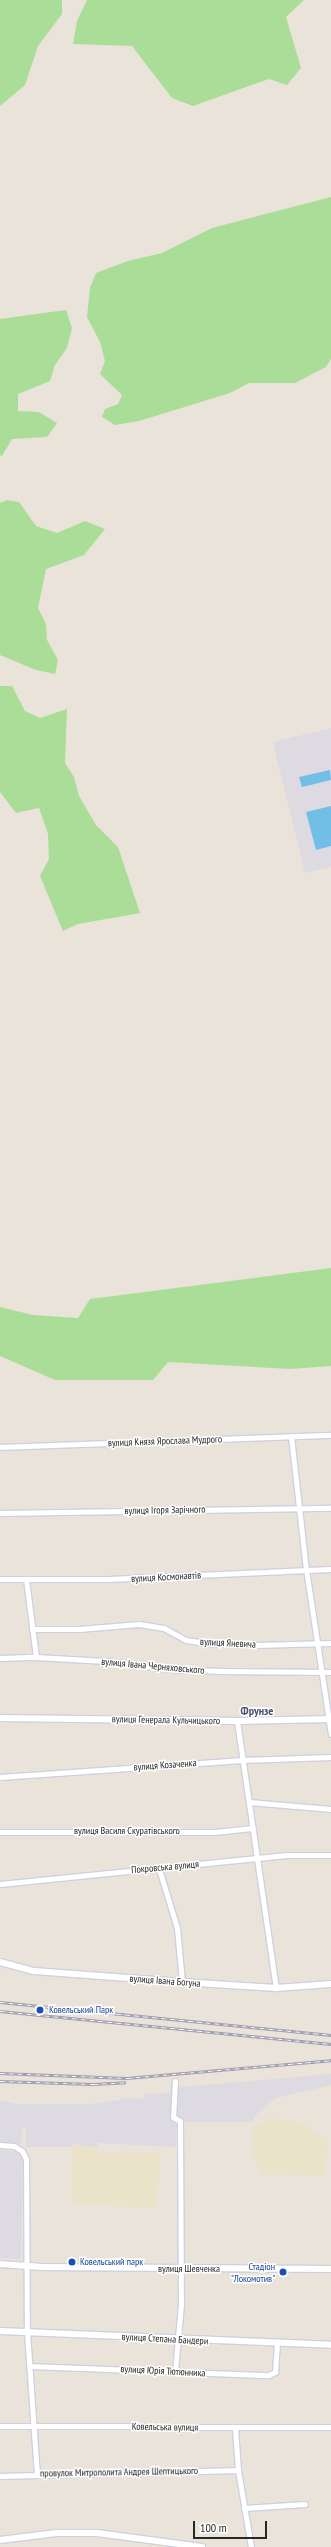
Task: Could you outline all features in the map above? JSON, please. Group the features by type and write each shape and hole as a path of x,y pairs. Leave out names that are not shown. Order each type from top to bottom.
{"street":[{"name":"вулиця Князя Ярослава Мудрого","path":"0,1447 331,1435"},
{"path":"291,1436 297,1508 321,1672 330,1719 331,1734"},
{"name":"вулиця Ігоря Зарічного","path":"0,1513 331,1508"},
{"name":"вулиця Космонавтів","path":"0,1579 108,1580 306,1569 331,1569"},
{"path":"26,1579 36,1657"},
{"name":"вулиця Яневича","path":"32,1629 79,1629 139,1624 164,1628 186,1640 204,1643 254,1645 331,1643"},
{"name":"вулиця Івана Черняховського","path":"0,1658 36,1657 104,1661 171,1669 331,1672"},
{"name":"вулиця Генерала Кульчицького","path":"0,1718 237,1721 330,1719"},
{"path":"237,1721 276,1988"},
{"name":"вулиця Козаченка","path":"0,1777 242,1760 331,1757"},
{"path":"249,1802 331,1808"},
{"name":"вулиця Василя Скуратівського","path":"0,1832 214,1832 253,1828"},
{"name":"Покровська вулиця","path":"0,1884 258,1859 331,1855"},
{"path":"159,1869 177,1928 182,1982"},
{"name":"вулиця Івана Богуна","path":"0,1962 34,1971 182,1982 276,1988 331,1984"},
{"path":"175,2081 173,2117 180,2121 181,2304 176,2340 175,2371"},
{"path":"0,2145 14,2146 22,2151 26,2158 27,2332 32,2377 37,2474"},
{"name":"вулиця Шевченка","path":"0,2264 26,2266 180,2269 331,2269"},
{"name":"вулиця Степана Бандери","path":"0,2330 176,2340 277,2342 331,2345"},
{"name":"вулиця Юрія Тютюнника","path":"30,2366 269,2375 276,2372 277,2342"},
{"name":"Ковельська вулиця","path":"0,2426 35,2425 234,2428 331,2427"},
{"path":"234,2428 238,2470 251,2547"},
{"name":"провулок Митрополита Андрея Шептицького","path":"0,2476 238,2470"},
{"path":"244,2508 305,2504"},
{"path":"0,2540 57,2533 97,2533 153,2544 202,2547"}],"shaded area":[{"path":"331,728 331,867 305,873 273,742"},
{"path":"331,2074 331,2085 276,2098 254,2116 254,2122 177,2122 176,2147 98,2143 97,2148 72,2144 72,2147 26,2147 26,2128 22,2129 21,2144 0,2142 0,2100 17,2104 92,2104 121,2100 121,2098 144,2099 144,2094 171,2093 181,2087"},
{"path":"272,2119 300,2122 327,2141 325,2175 260,2174 254,2156 254,2127"},
{"path":"72,2144 97,2148 98,2153 160,2153 157,2208 73,2204"},
{"path":"0,2150 17,2152 23,2158 21,2258 16,2259 0,2258"}],"green space":[{"path":"0,0 62,0 62,14 38,46 25,85 0,106"},
{"path":"87,0 304,0 286,17 301,68 287,85 269,79 193,106 172,98 132,46 73,44 77,21"},
{"path":"331,197 331,359 326,367 295,383 249,383 230,393 139,421 115,425 102,417 105,409 118,404 122,395 100,374 105,361 100,342 87,317 90,288 96,273 128,261 162,253 212,228"},
{"path":"66,310 72,328 67,348 55,365 50,381 18,394 18,411 39,412 57,423 47,437 12,439 2,456 0,455 0,319"},
{"path":"7,500 19,502 36,526 57,533 85,521 105,529 84,555 46,569 38,608 46,624 47,640 58,660 55,674 36,670 0,655 0,503"},
{"path":"0,686 12,686 25,711 40,718 67,709 65,763 74,777 79,796 96,825 118,847 140,913 78,924 63,931 40,876 49,859 48,834 39,808 16,813 0,792"},
{"path":"331,1268 331,1366 290,1369 168,1362 153,1380 55,1380 0,1356 0,1307 33,1315 78,1318 90,1299"}],"water":[{"path":"330,770 331,780 302,787 299,777"},
{"path":"331,806 331,846 316,850 306,812"}],"railway":[{"path":"0,2002 331,2035"},
{"path":"0,2011 331,2044"},
{"path":"0,2073 127,2078 331,2060"},
{"path":"0,2081 93,2084 126,2082"}],"place":[{"name":"Ковельський Парк","path":"40,2010"},
{"name":"Ковельський парк","path":"72,2262"},
{"name":"Стадіон \"Локомотив\"","path":"283,2272"}],"district":[{"name":"Фрунзе","path":"257,1711"}]}
